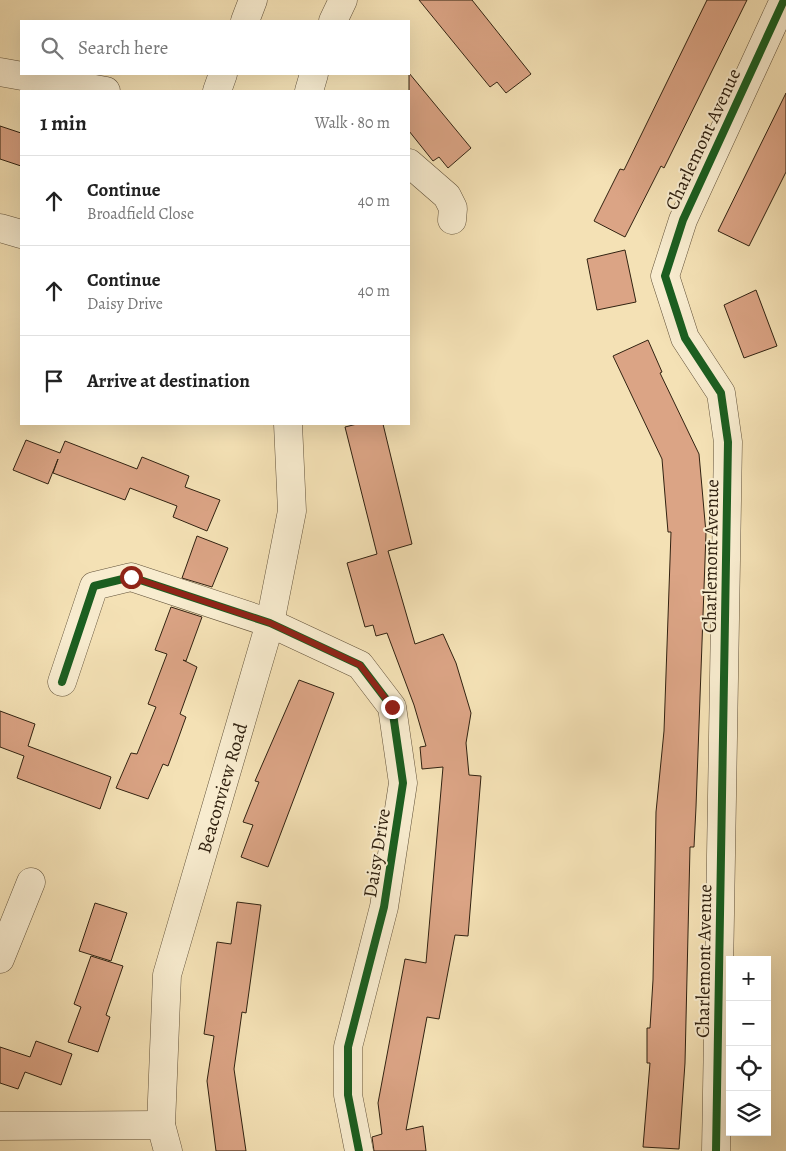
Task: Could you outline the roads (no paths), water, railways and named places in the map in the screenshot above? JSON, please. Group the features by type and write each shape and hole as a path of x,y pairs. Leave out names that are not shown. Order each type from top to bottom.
{"street":[{"path":"244,20 254,0"},
{"path":"333,20 343,0"},
{"name":"Charlemont Avenue","path":"716,1151 728,442 721,393 685,338 665,276 683,220 784,0"},
{"path":"0,72 100,90"},
{"path":"217,90 223,75"},
{"path":"309,90 314,75"},
{"path":"410,164 447,196 453,208 452,220"},
{"path":"0,228 20,234"},
{"name":"Beaconview Road","path":"168,1151 161,1124 167,974 270,623 292,511 288,425"},
{"name":"Daisy Drive","path":"62,682 94,586 131,577 270,623 360,665 392,707 403,783 384,907 348,1047 348,1095 359,1151"},
{"path":"0,959 31,882"},
{"path":"0,1126 161,1124"}]}
